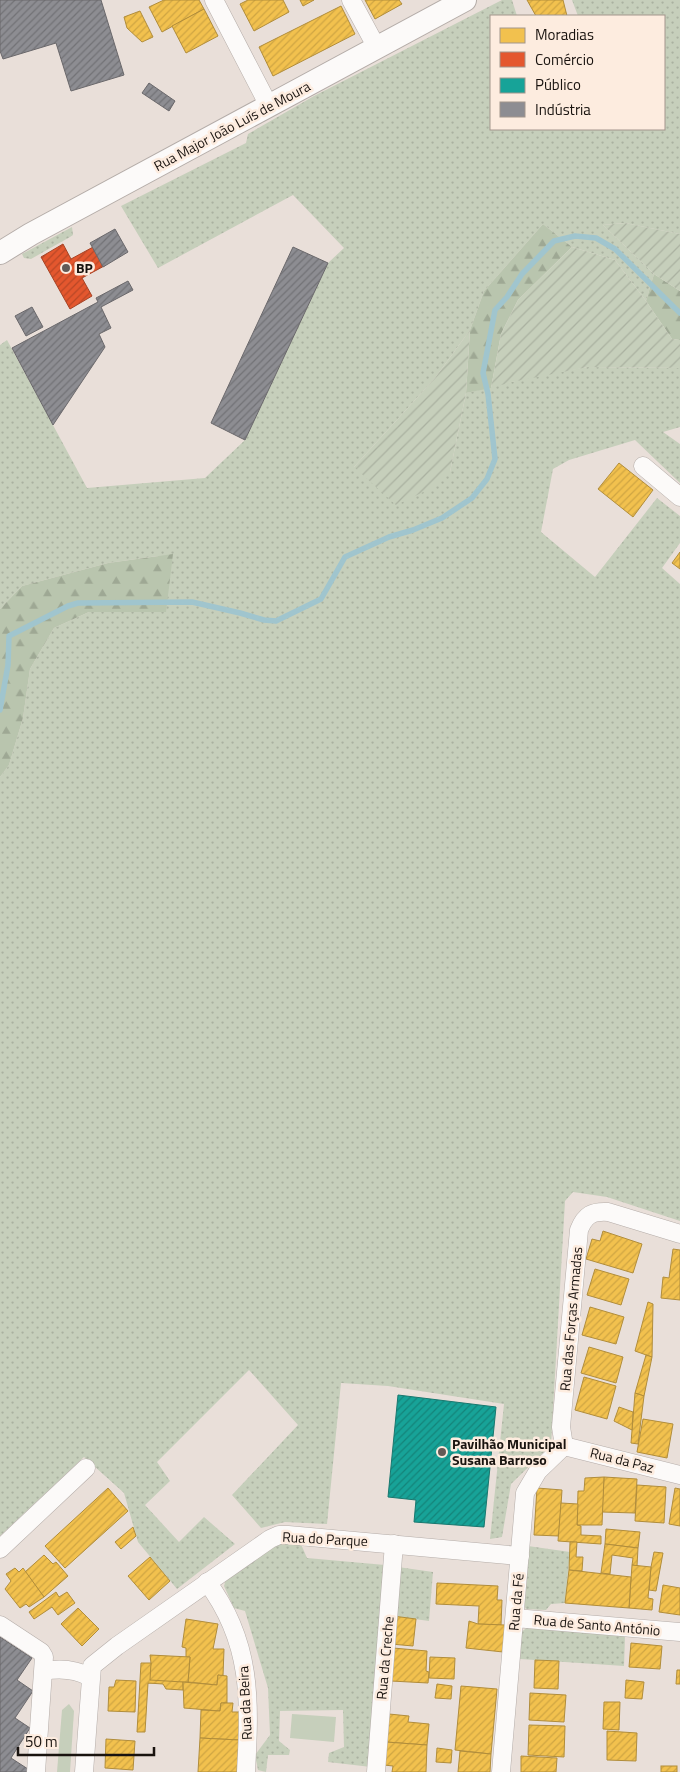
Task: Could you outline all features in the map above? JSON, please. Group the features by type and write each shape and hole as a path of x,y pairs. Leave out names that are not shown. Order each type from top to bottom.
{"street":[{"path":"214,0 269,106"},
{"path":"351,0 377,48"},
{"name":"Rua Major João Luís de Moura","path":"0,253 31,234 466,0"},
{"path":"643,466 680,496"},
{"name":"Rua das Forças Armadas","path":"564,1446 561,1427 579,1230 583,1220 589,1214 599,1211 608,1212 680,1234"},
{"name":"Rua da Paz","path":"564,1446 680,1475"},
{"name":"Rua da Fé","path":"500,1772 525,1493 538,1471 564,1446"},
{"path":"0,1549 86,1468"},
{"name":"Rua do Parque","path":"90,1676 92,1666 100,1658 258,1546 279,1535 520,1556"},
{"name":"Rua da Creche","path":"376,1772 394,1544"},
{"name":"Rua da Beira","path":"207,1582 227,1613 244,1662 249,1725 246,1772"},
{"name":"Rua de Santo António","path":"515,1618 680,1632"},
{"path":"0,1625 42,1652 44,1657 36,1772"},
{"path":"44,1671 68,1669 90,1676 84,1772"}],"green space":[{"path":"502,0 512,0 517,15 490,15 490,130 665,130 665,15 578,15 572,0 680,0 680,234 625,223 603,225 654,274 646,301 615,260 572,247 543,224 484,291 470,330 435,378 354,467 450,472 466,393 539,375 588,367 680,368 680,427 663,432 680,444 680,483 635,440 569,460 553,469 541,532 595,577 657,498 680,516 680,543 662,568 680,584 680,1221 607,1197 573,1192 565,1201 551,1445 511,1484 502,1537 490,1539 504,1404 388,1386 341,1383 327,1524 285,1522 261,1528 232,1495 298,1425 249,1370 157,1462 170,1481 145,1505 179,1542 204,1517 235,1544 177,1589 138,1542 124,1493 84,1457 0,1536 0,777 9,765 23,718 30,669 54,628 89,612 166,612 158,556 108,563 22,586 0,609 0,345 7,340 87,488 205,478 245,440 328,263 344,248 293,195 158,268 121,206 246,143 248,134 314,96"},
{"path":"625,223 680,234 680,291 654,274 603,225"},
{"path":"543,224 572,247 518,300 501,334 491,388 466,393 470,330 484,291"},
{"path":"72,227 73,235 70,237 31,259 24,258 22,254"},
{"path":"572,247 615,260 672,339 680,340 680,368 588,367 491,388 501,334 518,300"},
{"path":"654,274 680,291 680,340 672,339 646,301"},
{"path":"470,330 466,393 450,472 436,486 396,505 354,467 435,378"},
{"path":"173,554 166,612 89,612 54,628 30,669 23,718 9,765 0,777 0,609 22,586 108,563"},
{"path":"284,1542 300,1542 307,1558 385,1565 371,1767 328,1762 329,1753 344,1747 343,1710 280,1711 279,1741 290,1750 289,1755 268,1755 266,1772 258,1770 255,1755 270,1735 268,1688 245,1611 234,1608 224,1586 226,1579 276,1545"},
{"path":"528,1546 570,1552 565,1603 551,1604 546,1610 526,1609 522,1603"},
{"path":"398,1567 433,1572 429,1621 393,1616"},
{"path":"528,1627 625,1636 624,1666 520,1659 521,1632"},
{"path":"69,1704 74,1711 70,1772 57,1772 62,1710"},
{"path":"292,1714 336,1717 334,1742 290,1738"}],"building: Moradias":[{"path":"164,0 199,0 204,9 162,32 149,7"},
{"path":"248,0 283,0 289,12 254,31 240,4"},
{"path":"300,0 314,0 303,6"},
{"path":"365,0 399,0 402,4 375,19"},
{"path":"527,0 563,0 567,15 535,15"},
{"path":"341,6 355,34 273,76 259,47"},
{"path":"204,9 218,36 186,53 172,26"},
{"path":"140,11 153,37 142,42 127,28 124,17"},
{"path":"619,463 653,490 633,517 598,489"},
{"path":"680,552 680,569 672,563"},
{"path":"603,1231 642,1244 633,1273 586,1259 592,1239 600,1241"},
{"path":"673,1249 680,1250 680,1300 661,1298 663,1277 669,1278"},
{"path":"595,1269 629,1279 621,1305 587,1295"},
{"path":"648,1302 653,1304 652,1357 635,1351"},
{"path":"590,1307 624,1317 616,1344 582,1335"},
{"path":"589,1347 623,1357 616,1383 581,1373"},
{"path":"646,1355 652,1357 644,1396 635,1393"},
{"path":"584,1377 616,1386 607,1419 575,1410"},
{"path":"635,1393 644,1396 638,1444 631,1443"},
{"path":"619,1407 633,1412 632,1430 614,1421"},
{"path":"643,1419 673,1424 667,1458 637,1452"},
{"path":"604,1477 637,1479 635,1513 602,1512"},
{"path":"604,1477 602,1525 577,1525 578,1491 584,1491 585,1478"},
{"path":"637,1485 666,1487 664,1523 635,1521"},
{"path":"108,1488 128,1511 65,1568 45,1546"},
{"path":"537,1488 562,1490 559,1536 534,1535"},
{"path":"675,1488 680,1489 680,1526 669,1524"},
{"path":"561,1503 578,1504 577,1525 581,1526 581,1535 601,1536 601,1544 558,1541"},
{"path":"133,1527 136,1536 121,1549 115,1542"},
{"path":"606,1529 640,1532 638,1548 605,1544"},
{"path":"570,1542 577,1542 576,1557 583,1557 582,1571 569,1570"},
{"path":"605,1544 638,1548 637,1566 632,1565 633,1558 612,1555 610,1574 601,1573"},
{"path":"654,1552 663,1553 656,1591 649,1590"},
{"path":"44,1555 53,1564 56,1562 68,1576 44,1597 25,1572"},
{"path":"150,1557 170,1581 149,1600 128,1576"},
{"path":"632,1565 651,1567 648,1598 653,1599 652,1610 629,1608"},
{"path":"15,1568 19,1572 23,1568 44,1597 29,1607 26,1604 20,1608 5,1589 11,1581 6,1574"},
{"path":"569,1570 631,1577 629,1608 565,1603"},
{"path":"437,1583 498,1586 497,1600 502,1600 501,1625 478,1624 479,1606 436,1604"},
{"path":"663,1585 680,1588 680,1615 659,1612"},
{"path":"56,1592 59,1597 67,1592 75,1603 58,1615 52,1607 34,1619 29,1612"},
{"path":"78,1608 99,1629 82,1646 61,1624"},
{"path":"393,1616 416,1619 413,1646 391,1644"},
{"path":"186,1619 218,1624 213,1649 224,1649 223,1676 218,1675 217,1685 188,1682 190,1657 186,1657 186,1648 182,1647"},
{"path":"469,1621 478,1624 505,1625 503,1652 466,1648"},
{"path":"631,1643 662,1646 660,1669 629,1667"},
{"path":"393,1648 427,1651 426,1671 429,1672 428,1683 391,1681"},
{"path":"150,1655 190,1657 188,1682 148,1683 151,1663"},
{"path":"430,1657 455,1658 454,1679 429,1678"},
{"path":"535,1660 559,1661 558,1689 534,1688"},
{"path":"141,1663 151,1663 150,1680 183,1682 183,1690 166,1689 163,1684 148,1683 145,1732 137,1732"},
{"path":"677,1670 680,1670 680,1684 676,1684"},
{"path":"218,1675 227,1676 227,1703 221,1703 220,1711 184,1708 183,1682 217,1685"},
{"path":"116,1680 136,1681 135,1712 108,1711 109,1687 114,1687"},
{"path":"626,1680 644,1682 642,1699 625,1698"},
{"path":"437,1684 452,1686 451,1699 435,1698"},
{"path":"461,1686 497,1689 491,1754 455,1750"},
{"path":"530,1693 566,1695 564,1722 529,1720"},
{"path":"604,1702 620,1702 619,1730 603,1729"},
{"path":"221,1703 233,1703 232,1712 240,1712 239,1740 200,1738 201,1710 220,1711"},
{"path":"389,1714 409,1716 408,1722 429,1724 427,1745 386,1742"},
{"path":"529,1725 565,1726 564,1757 528,1755"},
{"path":"607,1731 637,1733 636,1761 607,1760"},
{"path":"200,1738 239,1740 237,1772 198,1772"},
{"path":"106,1739 135,1741 133,1770 105,1768"},
{"path":"386,1742 427,1745 426,1772 392,1772 393,1766 384,1765"},
{"path":"437,1748 452,1750 451,1763 436,1762"},
{"path":"460,1751 491,1754 490,1772 458,1772"},
{"path":"521,1756 557,1758 556,1772 521,1772"},
{"path":"661,1766 677,1766 677,1772 661,1772"}],"building: Comércio":[{"path":"63,244 71,259 95,246 106,265 82,278 92,296 70,309 41,257"}],"building: Público":[{"name":"Pavilhão Municipal Susana Barroso","path":"398,1395 496,1407 484,1527 414,1522 416,1500 388,1497"}],"building: Indústria":[{"path":"0,0 101,0 124,75 71,91 56,43 3,59 0,51"},
{"path":"149,83 175,101 169,111 142,93"},
{"path":"115,229 128,252 103,267 90,243"},
{"path":"293,247 328,263 245,440 211,423"},
{"path":"128,281 133,290 101,307 111,328 99,334 105,347 53,425 12,348 98,302 96,298"},
{"path":"32,307 43,327 26,336 15,316"},
{"path":"0,1637 32,1658 17,1680 33,1691 15,1718 30,1728 11,1758 30,1772 0,1772"}],"waterway":[{"path":"0,710 8,665 9,636 68,606 78,603 192,602 264,620 276,621 321,599 345,557 389,537 413,530 442,518 472,498 487,479 495,459 488,394 483,373 495,310 507,297 522,274 554,241 575,236 596,238 615,249 680,313"}],"place":[{"name":"BP","path":"66,268"},
{"name":"Pavilhão Municipal Susana Barroso","path":"442,1452"}]}
